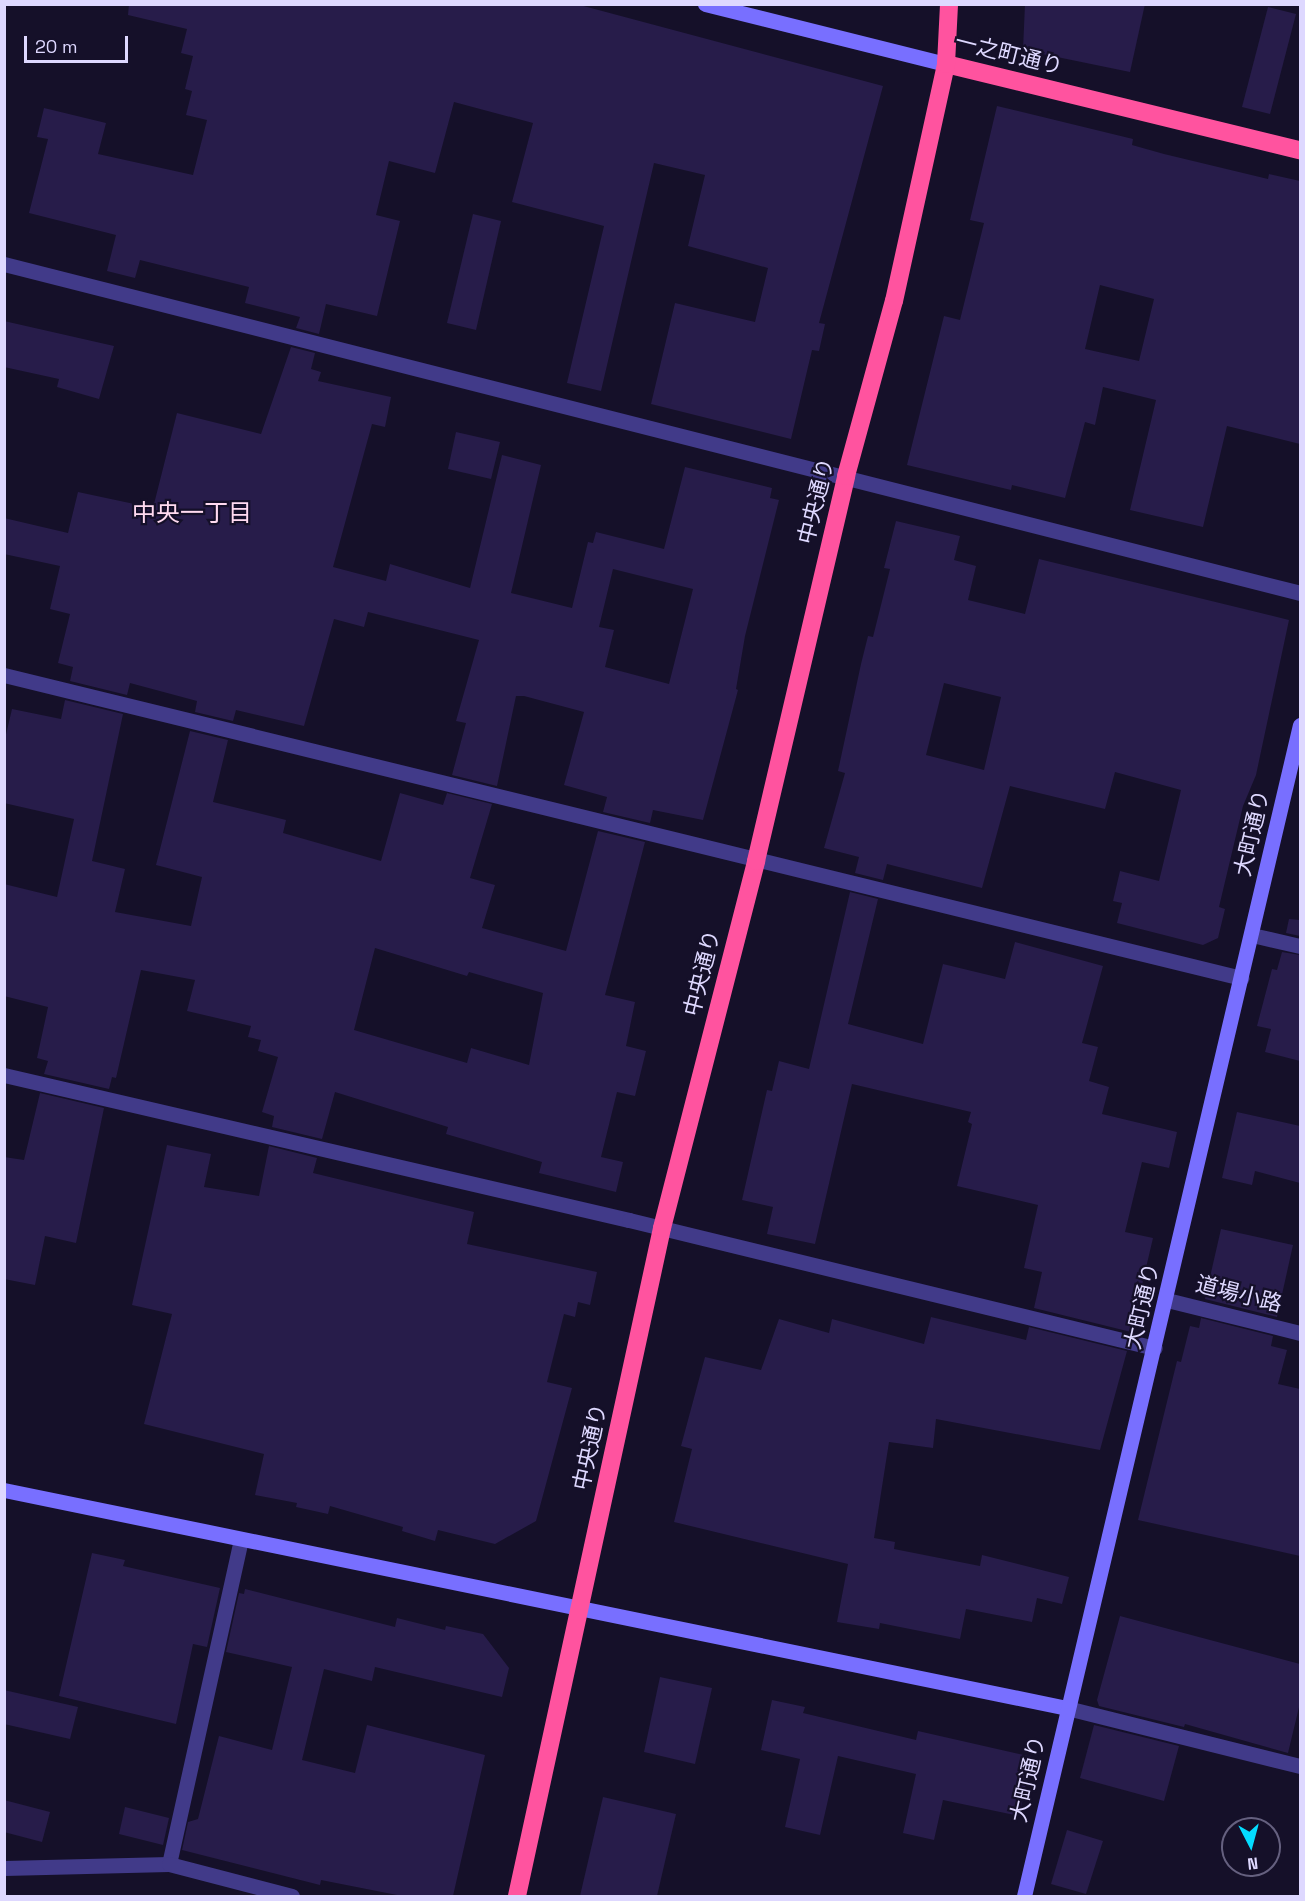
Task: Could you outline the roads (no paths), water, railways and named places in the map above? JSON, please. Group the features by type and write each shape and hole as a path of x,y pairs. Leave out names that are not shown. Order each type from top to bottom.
{"highway":[{"name":"中央通り","path":"517,1896 662,1228 756,861 846,476 894,301 946,64 949,4"},
{"name":"一之町通り","path":"946,64 1300,150"}],"street":[{"name":"一之町通り","path":"705,4 946,64"},
{"path":"4,264 1300,593"},
{"path":"4,675 1241,978"},
{"name":"大町通り","path":"1024,1896 1067,1708 1167,1299 1300,725"},
{"path":"1252,935 1300,946"},
{"path":"4,1074 662,1228 1155,1348"},
{"name":"道場小路","path":"1167,1299 1300,1333"},
{"path":"4,1490 240,1540 581,1606 1067,1708 1300,1766"},
{"path":"169,1864 240,1540"},
{"path":"4,1868 169,1864 290,1896"}],"district":[{"name":"中央一丁目","path":"192,513"}]}
